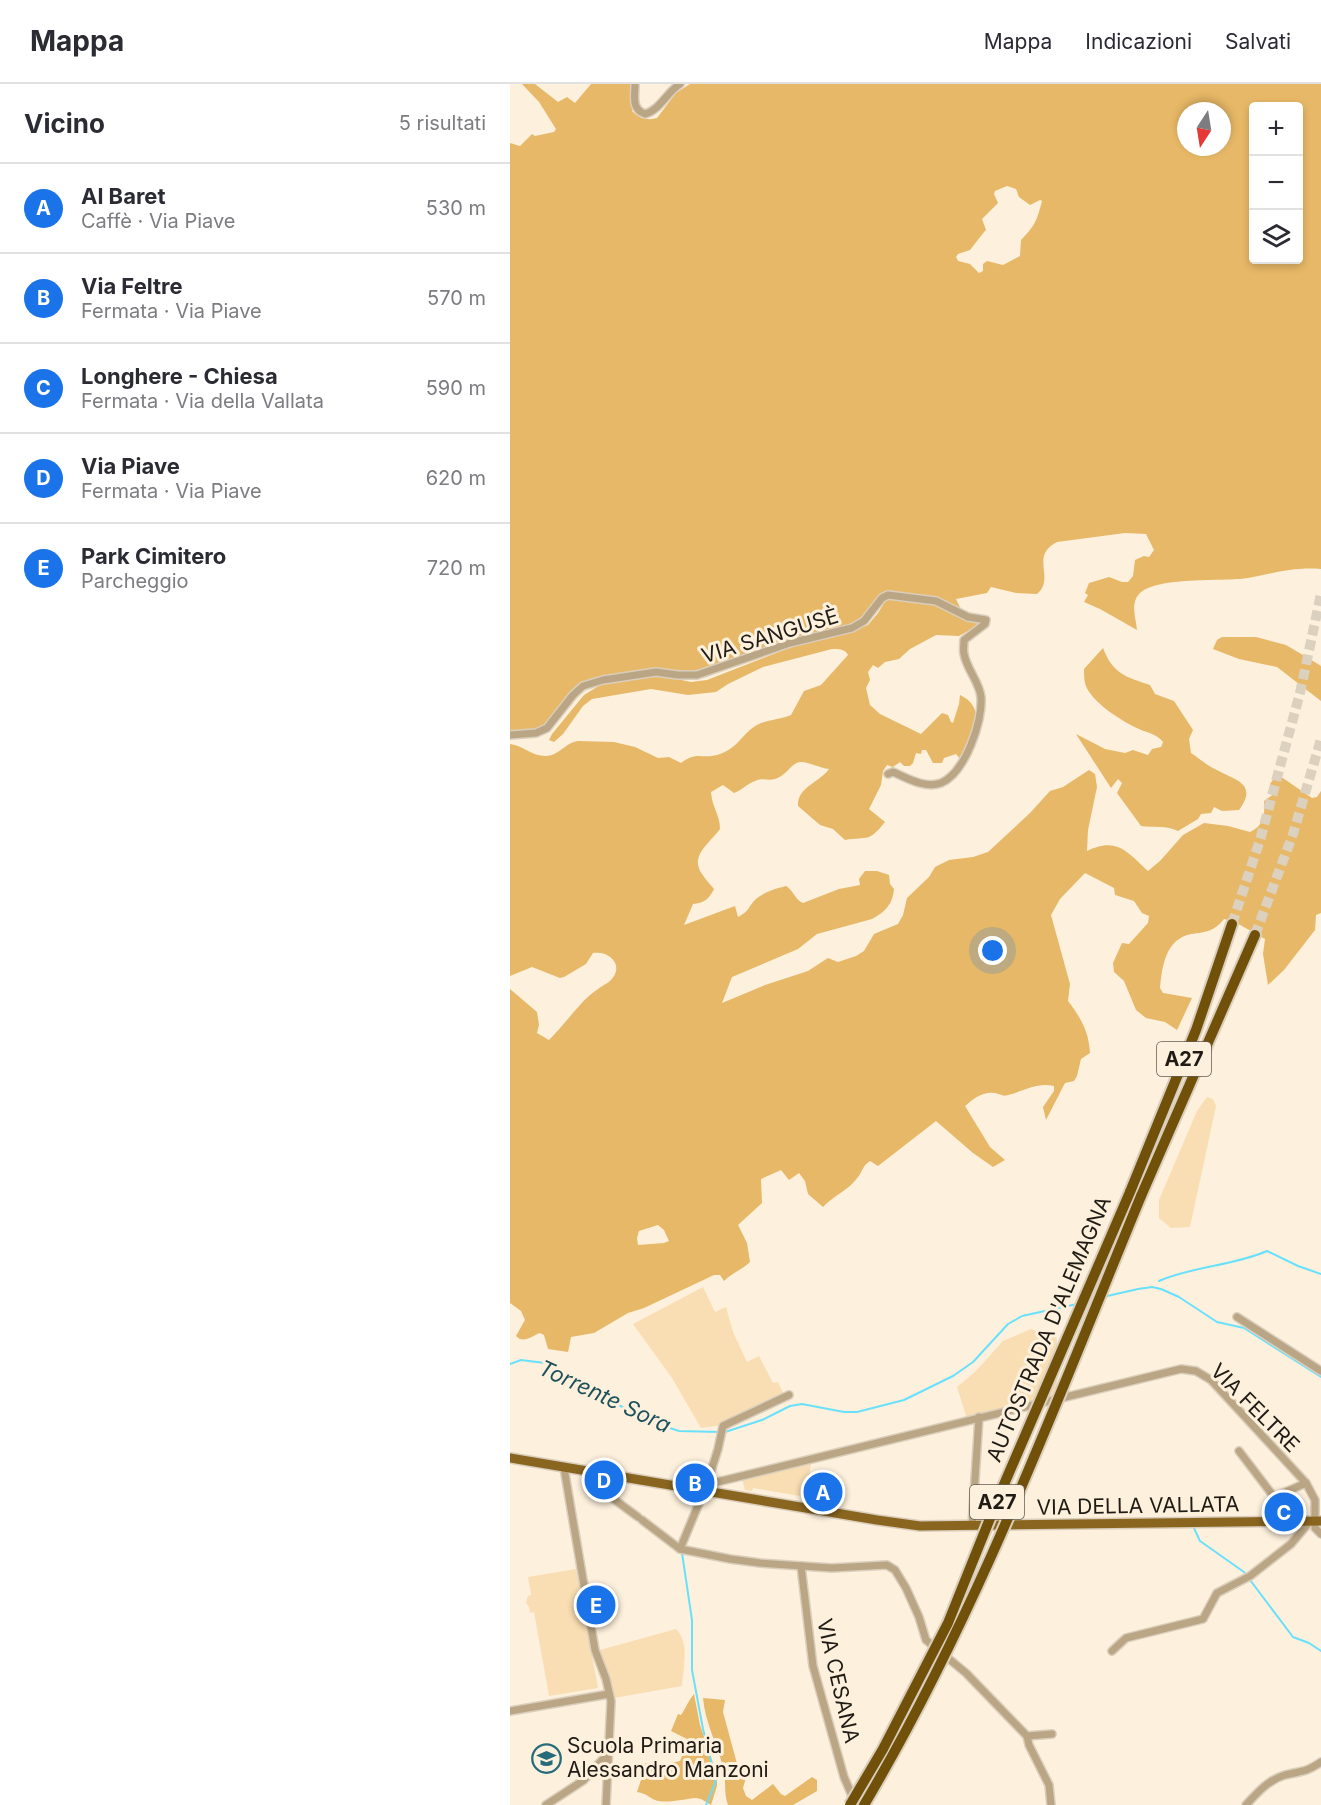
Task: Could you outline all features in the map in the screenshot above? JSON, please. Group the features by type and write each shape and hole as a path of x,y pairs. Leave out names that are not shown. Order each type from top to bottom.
{"highway":[{"name":"AUTOSTRADA D'ALEMAGNA","path":"850,1805 888,1739 948,1623 999,1496 1130,1192 1196,1030 1232,924"},
{"name":"AUTOSTRADA D'ALEMAGNA","path":"864,1805 904,1736 958,1628 1014,1502 1141,1196 1255,935"}],"main road":[{"name":"VIA DELLA VALLATA","path":"510,1458 920,1526 1314,1521"}],"street":[{"path":"635,84 635,105 645,114 655,109 669,92 680,84"},
{"name":"VIA SANGUSÈ","path":"510,735 536,733 548,728 573,695 583,686 603,680 656,672 697,675 790,643 852,628 864,621 882,598 888,595 936,601 968,617 986,620 982,628 964,640 964,655 978,683 981,698 980,714 972,744 957,771 942,782 931,784 919,784 893,772 888,774"},
{"path":"1237,1317 1321,1371"},
{"name":"VIA FELTRE","path":"704,1491 717,1482 1181,1369 1196,1371 1211,1380 1306,1483 1319,1501 1314,1521"},
{"path":"680,1549 704,1491 724,1425 789,1395"},
{"path":"972,1526 979,1418"},
{"path":"1239,1451 1274,1497 1306,1483"},
{"path":"564,1468 595,1650 609,1694 611,1716 606,1805"},
{"path":"584,1471 600,1489 680,1549 730,1559 801,1566 849,1568 888,1565 895,1570 919,1617 926,1640 966,1673 1027,1736 1029,1745 1049,1785 1051,1805"},
{"path":"1112,1651 1126,1638 1203,1619 1217,1593 1250,1576 1291,1544 1307,1525 1314,1521 1315,1528 1321,1534"},
{"name":"VIA CESANA","path":"801,1566 813,1666 844,1777 856,1805"},
{"path":"510,1711 609,1694"},
{"path":"1027,1736 1052,1734"},
{"path":"546,1805 584,1780 602,1760 607,1758"},
{"path":"1246,1805 1265,1785 1284,1776 1307,1772 1321,1762"}],"shaded area":[{"path":"522,84 535,84 558,102 567,97 575,103 591,84 634,84 632,111 640,117 650,119 657,118 676,93 690,84 1321,84 1321,569 1292,570 1237,579 1174,582 1147,588 1139,594 1135,602 1137,630 1084,602 1088,595 1085,593 1089,583 1109,577 1128,582 1133,576 1135,560 1144,556 1149,557 1154,550 1146,534 1125,533 1057,542 1045,554 1044,581 1037,594 1016,593 991,587 987,593 956,599 964,616 933,597 888,595 866,622 801,640 706,677 691,679 672,674 620,678 587,688 549,732 540,735 510,735 510,143 520,146 532,134 535,136 554,132 556,129 539,102","holes":["1007,186 1016,189 1019,197 1030,205 1042,201 1039,213 1021,240 1020,256 1003,265 987,261 983,264 983,271 979,273 970,264 958,261 956,257 970,250 986,230 982,219 998,203 995,191"]},
{"path":"895,596 915,603 937,602 966,620 980,622 959,636 936,635 910,649 899,659 885,662 878,668 873,665 868,672 870,680 866,688 870,705 880,714 921,734 942,713 948,715 953,723 960,695 969,701 976,716 969,743 961,760 956,754 944,758 942,763 933,763 926,750 922,750 921,754 916,753 910,766 904,766 900,762 893,767 887,765 883,771 881,785 869,809 885,822 868,837 845,840 833,829 820,825 798,806 801,794 829,769 799,762 776,779 755,781 734,793 723,785 711,792 720,829 702,850 698,861 702,874 714,889 706,900 693,904 684,925 735,906 738,917 762,895 786,886 803,903 839,889 860,885 859,879 865,871 877,871 889,875 890,884 894,889 888,907 872,919 817,934 798,949 732,977 722,1003 765,985 808,971 828,958 838,962 864,951 874,934 898,924 907,898 929,877 935,867 949,860 973,857 988,852 1050,791 1063,787 1089,770 1095,774 1097,787 1088,830 1087,851 1106,845 1121,848 1148,871 1183,835 1204,823 1250,832 1255,829 1263,820 1264,801 1275,793 1270,784 1277,774 1312,798 1317,797 1321,791 1321,913 1316,915 1315,930 1284,970 1268,985 1263,954 1265,939 1235,922 1224,919 1213,929 1182,937 1175,942 1166,955 1160,988 1163,993 1192,998 1177,1030 1165,1022 1146,1018 1136,1010 1124,981 1114,972 1113,963 1122,943 1129,944 1148,923 1149,916 1142,913 1134,901 1115,895 1114,888 1085,873 1060,899 1051,915 1070,984 1068,1001 1084,1026 1090,1053 1081,1059 1074,1081 1065,1083 1046,1120 1043,1107 1054,1091 1054,1086 1036,1086 1006,1096 986,1093 965,1106 990,1147 1005,1160 993,1167 936,1121 878,1166 870,1161 867,1163 854,1182 823,1207 808,1194 805,1181 799,1173 789,1180 781,1170 761,1179 762,1203 738,1225 747,1243 750,1262 724,1281 720,1275 714,1275 644,1308 628,1313 594,1333 571,1337 568,1352 548,1349 544,1335 540,1333 528,1339 519,1338 516,1336 525,1320 521,1311 510,1303 510,989 537,1012 539,1025 537,1033 549,1040 586,998 610,981 614,976 616,965 605,954 593,953 586,964 564,977 560,978 532,967 510,976 510,744 541,756 552,755 578,741 614,742 635,747 658,758 669,757 681,763 691,757 717,755 730,749 753,727 766,721 791,715 804,691 821,685 848,655 847,653 832,649 763,667 716,692 688,695 651,689 592,699 583,706 563,734 554,742 549,740 584,695 600,685 648,676 691,682 707,680 802,643 831,638 868,625 886,600","holes":["658,1225 664,1230 669,1241 638,1245 639,1231"]},
{"path":"1222,637 1256,637 1286,645 1318,664 1321,666 1321,701 1277,667 1239,659 1213,649 1217,640"},
{"path":"1103,648 1111,664 1121,673 1150,685 1155,694 1174,701 1193,730 1189,739 1191,753 1236,780 1245,788 1246,794 1239,810 1222,811 1214,807 1211,813 1201,814 1198,819 1178,831 1165,827 1141,826 1117,793 1122,783 1118,779 1111,788 1076,734 1105,749 1125,753 1133,750 1148,755 1152,749 1161,747 1163,742 1155,735 1132,726 1116,716 1100,704 1088,690 1084,669"},
{"path":"1207,1097 1213,1099 1216,1106 1190,1227 1171,1228 1159,1218 1159,1200 1197,1111"},
{"path":"703,1287 715,1312 726,1307 733,1332 747,1362 759,1356 773,1383 778,1382 784,1395 722,1425 701,1428 672,1378 633,1324"},
{"path":"1031,1329 1041,1333 1056,1333 1059,1366 1055,1398 967,1419 957,1387 975,1372 1003,1341"},
{"path":"811,1464 806,1497 753,1488 752,1491 745,1490 742,1479"},
{"path":"576,1569 598,1688 549,1696 534,1612 530,1613 526,1603 528,1596 531,1595 528,1577"},
{"path":"676,1629 684,1648 682,1686 614,1698 600,1650"},
{"path":"694,1694 700,1725 717,1775 717,1786 711,1805 696,1798 659,1801 637,1792 643,1774 642,1764 651,1763 653,1767 680,1761 689,1740 671,1731 678,1714 681,1715"},
{"path":"703,1698 725,1700 723,1712 739,1771 747,1774 743,1788 746,1796 752,1800 773,1784 785,1796 812,1777 817,1780 817,1791 793,1805 728,1805 723,1767"}],"waterway":[{"path":"1159,1281 1267,1251 1321,1274"},
{"name":"Torrente Sora","path":"1103,1297 1152,1287 1161,1289 1179,1297 1217,1322 1244,1328 1321,1377"},
{"name":"Torrente Sora","path":"725,1432 762,1420 790,1406 802,1404 844,1412 857,1412 904,1400 953,1376 973,1362 1008,1324 1022,1316 1077,1304"},
{"name":"Torrente Sora","path":"510,1364 521,1360 545,1363 591,1391 654,1423 679,1431 719,1432"},
{"path":"1193,1526 1200,1541 1244,1572 1293,1637 1321,1651"},
{"path":"682,1553 692,1620 692,1670 703,1729 716,1780 706,1805"}],"tunnel":[{"path":"1232,924 1260,840 1300,693 1321,594"},
{"path":"1255,935 1293,834 1321,739"}],"place":[{"name":"Via Piave","path":"604,1480"},
{"name":"Via Feltre","path":"695,1483"},
{"name":"Al Baret","path":"823,1492"},
{"name":"Longhere - Chiesa","path":"1284,1512"},
{"name":"Park Cimitero","path":"596,1605"},
{"name":"Scuola Primaria Alessandro Manzoni","path":"546,1758"}]}
